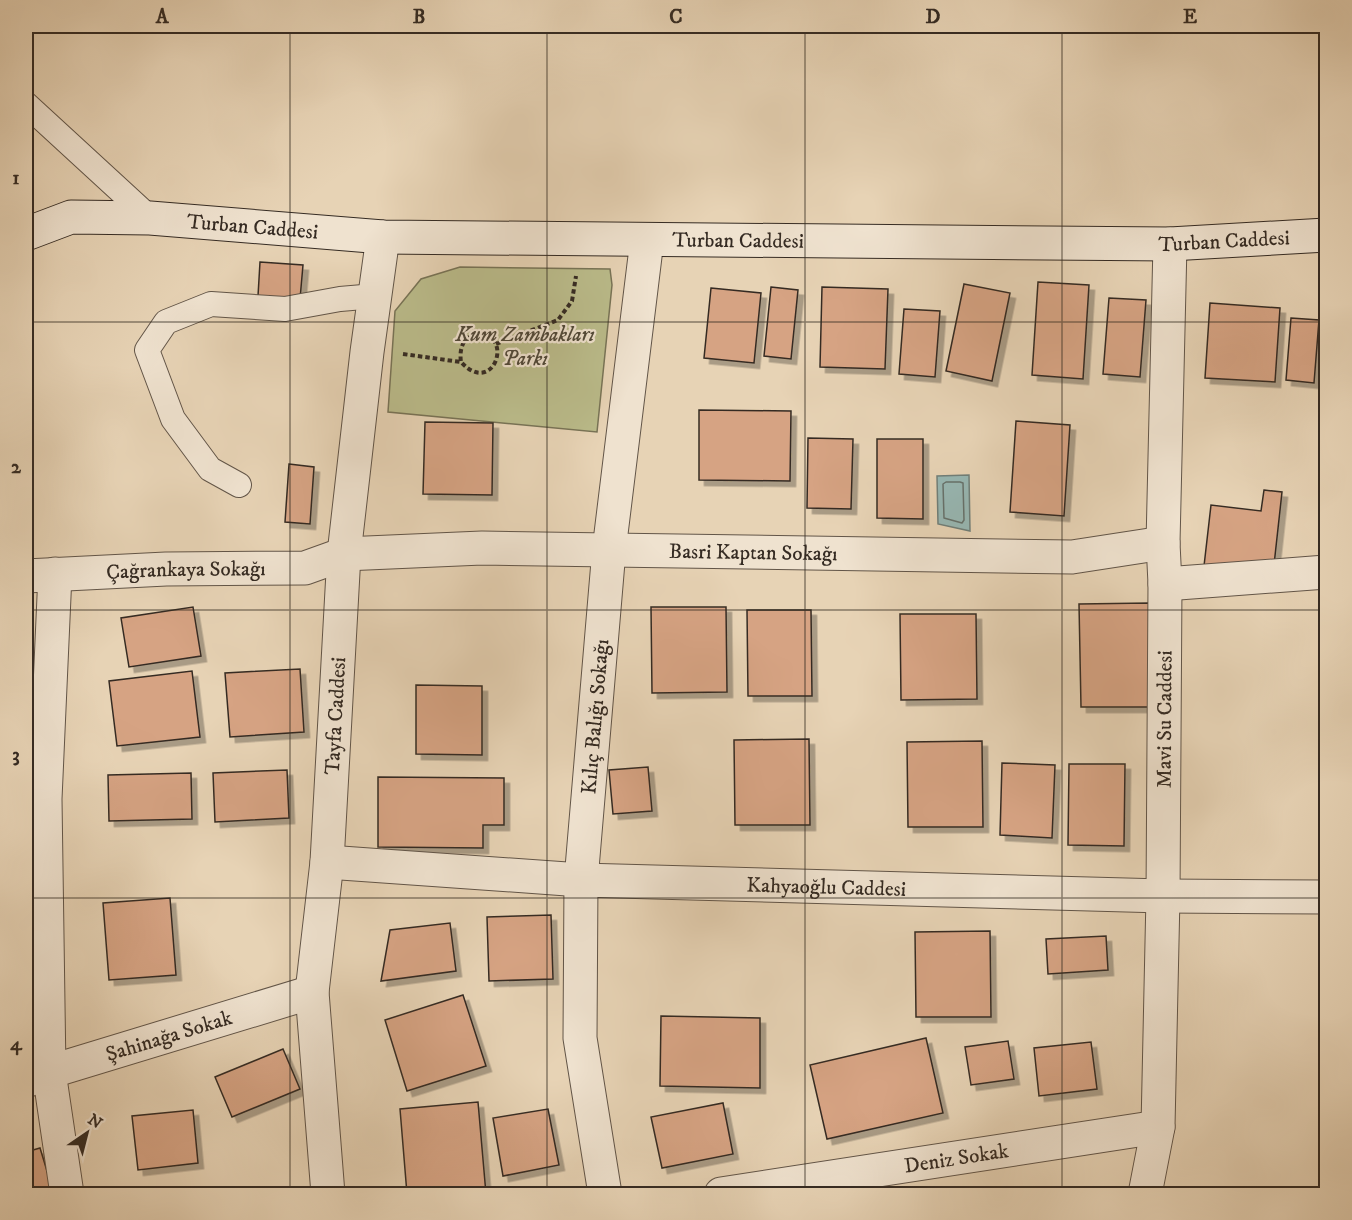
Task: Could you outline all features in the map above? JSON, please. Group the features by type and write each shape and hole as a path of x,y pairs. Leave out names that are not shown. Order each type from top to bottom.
{"street":[{"name":"Turban Caddesi","path":"26,234 71,217 150,218 383,237 1170,244 1326,235"},
{"name":"Tayfa Caddesi","path":"328,1194 312,992 327,862 345,554 367,352 383,237"},
{"name":"Kılıç Balığı Sokağı","path":"605,1194 580,1038 582,880 609,550 647,240"},
{"name":"Mavi Su Caddesi","path":"1144,1194 1158,1127 1163,896 1165,584 1163,543 1170,244"},
{"name":"Basri Kaptan Sokağı","path":"345,554 482,548 1072,558 1163,543"},
{"name":"Çağrankaya Sokağı","path":"40,575 166,569 305,568 345,554"},
{"path":"1165,584 1326,572"},
{"path":"40,575 35,803 37,1077 67,1194"},
{"name":"Kahyaoğlu Caddesi","path":"327,862 582,880 1163,896 1326,897"},
{"name":"Şahinağa Sokak","path":"37,1077 312,992"},
{"name":"Deniz Sokak","path":"722,1194 1158,1127"}],"lane":[{"path":"26,104 150,218"},
{"path":"239,485 210,469 174,419 147,350 166,322 210,304 285,309 340,299 375,296"}],"path":[{"path":"496,344 558,320 563,314 572,301 577,269 575,239"},
{"path":"367,352 461,362 469,370 482,373 492,368 498,356 496,344 489,337 480,334 471,336 463,343 460,352 461,362"}],"green space":[{"name":"Kum Zambakları Parkı","path":"460,267 610,269 612,285 597,432 388,412 395,311 421,279"}],"water":[{"path":"969,475 970,531 938,524 937,476"}],"building":[{"path":"260,262 303,265 300,299 258,296"},
{"path":"1038,282 1089,285 1083,379 1032,375"},
{"path":"964,284 1010,293 992,381 946,371"},
{"path":"771,287 798,290 791,359 764,356"},
{"path":"822,287 888,289 885,369 820,367"},
{"path":"711,288 761,293 754,363 704,358"},
{"path":"1109,298 1146,300 1140,377 1103,374"},
{"path":"1210,303 1280,308 1275,382 1205,378"},
{"path":"904,309 940,311 935,377 899,374"},
{"path":"1291,318 1319,320 1314,383 1286,380"},
{"path":"699,410 791,411 790,481 699,480"},
{"path":"1016,421 1070,425 1064,516 1010,512"},
{"path":"425,422 493,423 492,495 423,494"},
{"path":"808,438 853,439 851,509 807,508"},
{"path":"877,439 923,439 923,519 877,518"},
{"path":"289,464 314,467 310,524 285,522"},
{"path":"1264,490 1282,492 1273,574 1204,566 1211,505 1261,511"},
{"path":"1149,603 1150,707 1081,707 1079,604"},
{"path":"193,607 201,656 129,667 121,618"},
{"path":"651,607 726,607 727,692 652,693"},
{"path":"747,610 811,610 812,696 748,696"},
{"path":"900,614 976,614 977,699 901,700"},
{"path":"300,669 304,732 230,737 225,673"},
{"path":"192,671 200,737 117,746 109,681"},
{"path":"416,685 482,686 482,755 416,754"},
{"path":"809,739 810,825 735,825 734,740"},
{"path":"982,741 983,827 908,827 907,742"},
{"path":"1002,763 1055,765 1052,838 1000,835"},
{"path":"1069,764 1125,764 1124,846 1068,845"},
{"path":"648,767 652,811 613,814 609,770"},
{"path":"287,770 289,818 215,822 213,773"},
{"path":"191,773 192,819 109,821 108,775"},
{"path":"378,777 504,778 504,825 483,825 483,848 378,847"},
{"path":"170,898 176,975 109,980 103,903"},
{"path":"551,915 553,979 489,981 487,917"},
{"path":"450,923 456,971 381,981 390,930"},
{"path":"990,931 991,1017 916,1017 915,932"},
{"path":"1106,936 1108,970 1048,974 1046,939"},
{"path":"463,995 486,1066 407,1091 385,1020"},
{"path":"661,1016 760,1018 760,1088 660,1086"},
{"path":"926,1038 943,1113 827,1139 810,1065"},
{"path":"1008,1041 1014,1079 971,1085 965,1047"},
{"path":"1091,1042 1097,1089 1039,1096 1034,1048"},
{"path":"283,1049 300,1089 232,1117 215,1077"},
{"path":"478,1102 486,1194 407,1194 400,1109"},
{"path":"723,1103 733,1154 662,1168 651,1117"},
{"path":"548,1109 559,1165 503,1176 493,1118"},
{"path":"193,1110 198,1163 138,1170 132,1116"},
{"path":"40,1148 54,1194 26,1194 26,1152"},
{"path":"290,1188 290,1194 226,1194 226,1192"}]}
